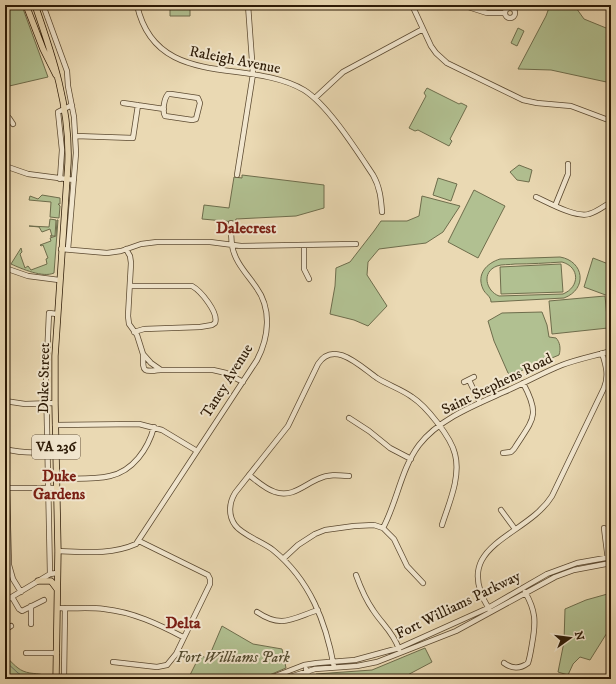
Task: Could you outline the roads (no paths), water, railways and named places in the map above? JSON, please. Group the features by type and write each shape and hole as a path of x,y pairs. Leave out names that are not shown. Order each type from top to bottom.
{"main road":[{"name":"Duke Street","path":"26,5 43,49 58,78"},
{"name":"Duke Street","path":"35,5 56,68 65,108 68,141 67,179 55,356 54,403 58,551 56,679"},
{"path":"38,581 51,581 58,590"}],"street":[{"path":"43,5 67,71 76,136 68,249"},
{"name":"Raleigh Avenue","path":"137,5 141,20 148,32 162,48 175,58 189,64 202,67 253,74 282,80 297,86 315,98 337,124 376,180 381,195 382,212"},
{"path":"237,175 253,74 248,5"},
{"path":"412,5 431,46 443,60 451,65 527,101 571,106 611,121"},
{"path":"462,5 487,12 504,13"},
{"path":"315,98 347,69 423,29"},
{"path":"168,94 197,98 200,101 198,118 194,120 165,116 163,114 164,108 165,97 168,94"},
{"path":"124,103 164,108"},
{"path":"76,136 133,138 138,105"},
{"path":"60,179 62,150 58,112 72,106"},
{"path":"5,117 9,118 13,124"},
{"path":"555,206 568,174 568,164"},
{"path":"5,172 6,166 28,174 74,180"},
{"path":"536,197 555,206 584,215 591,214 611,202"},
{"name":"Taney Avenue","path":"139,541 242,382 262,350 266,338 267,318 260,294 241,266 232,245 231,223"},
{"path":"62,249 107,253 120,251 141,244 157,242 210,242 232,245 356,244"},
{"path":"304,245 304,269 309,279"},
{"path":"126,249 131,259 129,320 131,327 139,340 143,354 144,370 147,372 161,370 213,370 226,373 242,382"},
{"path":"5,268 28,276 59,280"},
{"path":"131,286 192,286 199,291 210,305 216,321 212,325 144,329 134,332"},
{"path":"50,574 46,403 49,313 57,314"},
{"name":"Saint Stephens Road","path":"383,528 393,509 411,459 419,445 439,427 454,416 562,365 611,350"},
{"path":"491,613 484,602 478,585 477,575 479,565 483,557 493,546 541,509 548,501 566,468 606,383 606,367 602,353"},
{"path":"143,354 151,363 161,370"},
{"path":"334,667 329,639 318,610 304,583 283,559 267,546 235,525 230,509 233,497 288,426 323,358 332,354 342,355 349,358 379,379 411,396 426,409 449,440 454,450 457,467 454,485 442,525"},
{"path":"464,382 474,377"},
{"path":"469,380 480,403"},
{"path":"504,454 511,452 514,449 534,414 533,403 523,383"},
{"path":"5,401 25,404 54,403"},
{"path":"349,418 369,431 390,448 411,459"},
{"path":"55,425 139,424 154,427 167,432 198,452"},
{"path":"57,479 108,477 122,471 135,461 147,447 154,427"},
{"path":"5,449 26,453 48,452"},
{"path":"249,475 270,490 277,493 299,490 323,477 334,475 349,476"},
{"path":"21,592 13,579 9,565 6,488 57,488"},
{"path":"501,510 515,529"},
{"path":"283,559 302,541 319,532 374,525 383,528 397,543 408,568 423,583"},
{"path":"604,528 610,563"},
{"path":"58,551 102,553 134,545 139,541 205,574 210,579 209,587 173,658 167,665 162,667 147,667 113,662"},
{"name":"Fort Williams Parkway","path":"284,679 315,669 357,666 370,663 488,608 547,574 561,568 589,560 609,557"},
{"name":"Fort Williams Parkway","path":"268,679 304,666 333,661 355,660 400,650 456,631 546,582 564,574 583,568 610,563"},
{"path":"5,601 50,574 58,573"},
{"path":"356,575 372,609 392,634 400,650"},
{"path":"504,663 510,667 519,667 528,663 530,658 535,617 532,604 523,588"},
{"path":"12,597 20,611 27,610 31,606 44,600"},
{"path":"31,606 31,624"},
{"path":"58,608 103,608 124,612 146,619 183,637"},
{"path":"64,679 65,608"},
{"path":"257,612 274,621 286,622 318,610"},
{"path":"5,630 11,626"},
{"path":"26,653 57,653"},
{"path":"304,666 309,679"},
{"path":"293,676 304,679"}],"waterway":[{"path":"5,661 18,673 28,679"}],"district":[{"name":"Dalecrest","path":"246,228"},
{"name":"Duke Gardens","path":"59,485"},
{"name":"Delta","path":"183,623"}],"park label":[{"name":"Fort Williams Park","path":"233,657"}]}
